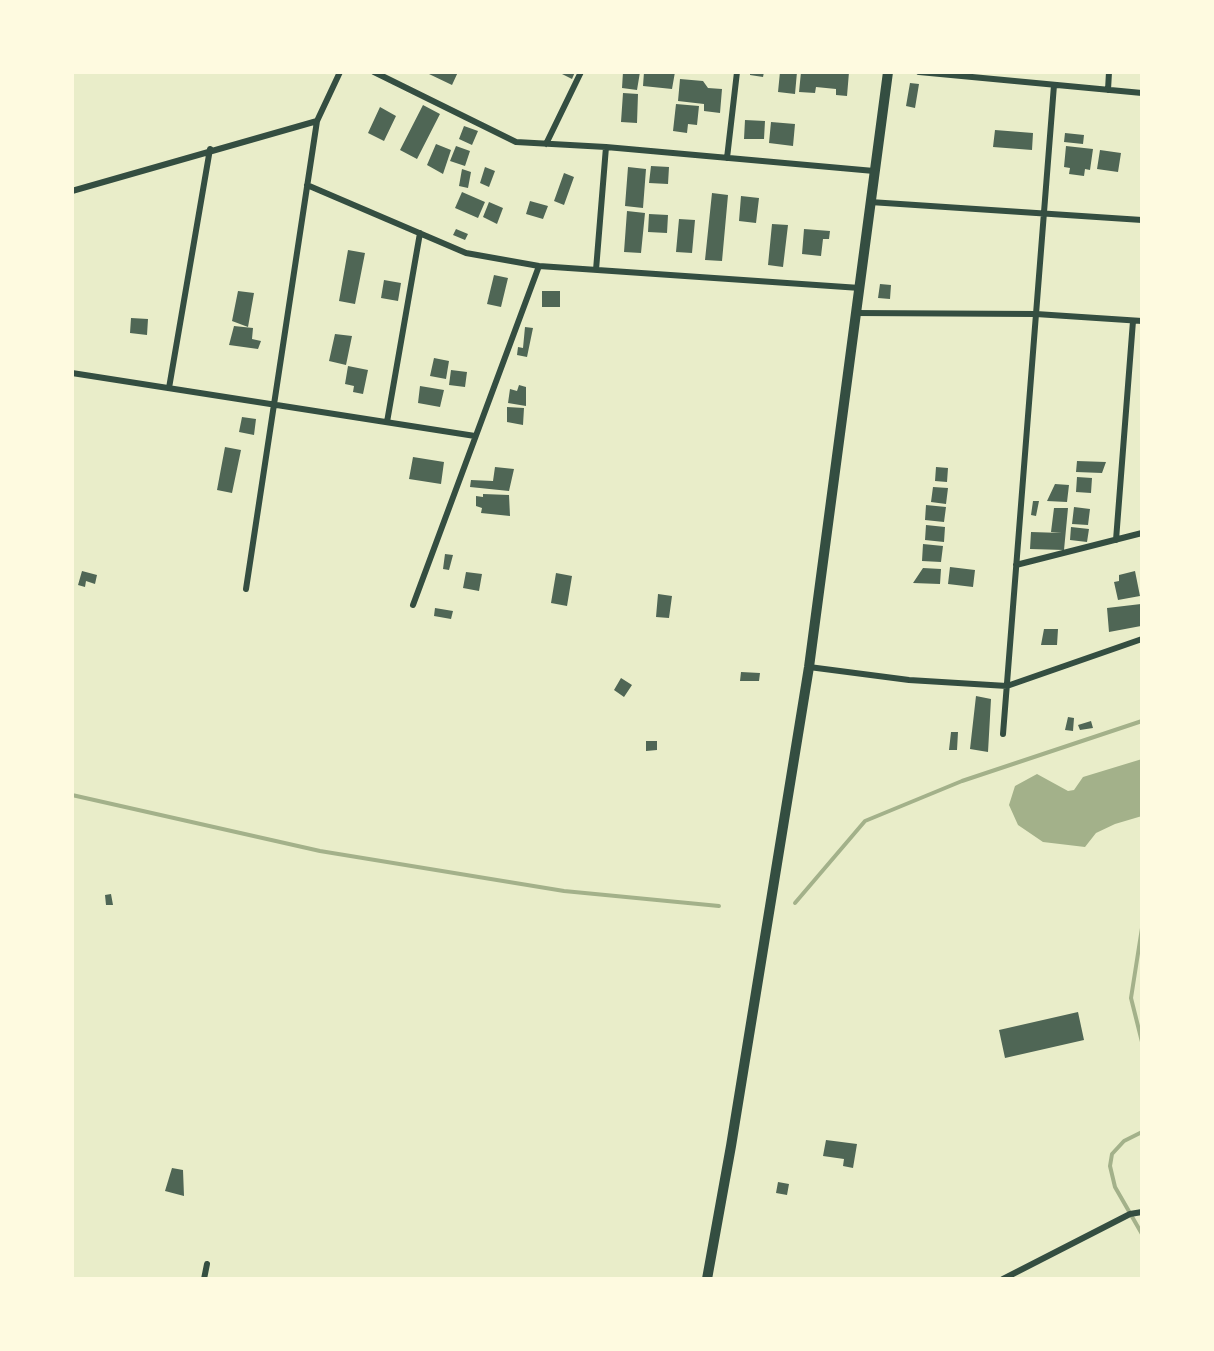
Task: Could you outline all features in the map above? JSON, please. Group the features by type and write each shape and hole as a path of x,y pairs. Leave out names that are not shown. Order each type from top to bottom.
{"main road":[{"path":"706,1279 731,1146 809,667 888,72"}],"street":[{"path":"246,589 317,121 340,72"},
{"path":"374,72 516,142 606,147 874,171"},
{"path":"546,144 581,72"},
{"path":"727,158 736,72"},
{"path":"919,72 1142,93"},
{"path":"1108,90 1109,72"},
{"path":"1003,734 1054,85"},
{"path":"72,190 210,149 317,121"},
{"path":"596,270 606,147"},
{"path":"169,388 210,149"},
{"path":"307,185 466,253 539,266 860,288"},
{"path":"870,202 1142,220"},
{"path":"387,422 420,233"},
{"path":"413,605 539,266"},
{"path":"856,313 1036,314 1142,321"},
{"path":"1116,540 1132,321"},
{"path":"72,373 475,436"},
{"path":"1016,565 1142,533"},
{"path":"809,667 909,680 1006,686 1142,639"},
{"path":"1003,1279 1130,1214 1142,1212"},
{"path":"204,1279 207,1264"}],"shaded area":[{"path":"1142,759 1142,816 1115,824 1096,833 1085,847 1043,842 1018,825 1009,805 1015,786 1037,774 1068,791 1074,790 1083,777"}],"building":[{"path":"430,72 458,72 452,85 429,74"},
{"path":"558,72 575,72 572,79"},
{"path":"623,72 640,72 637,90 622,88"},
{"path":"644,72 675,72 672,89 643,86"},
{"path":"750,72 764,72 763,77 750,75"},
{"path":"780,72 797,72 795,94 778,92"},
{"path":"801,72 849,72 847,96 836,95 836,89 816,87 815,93 799,92"},
{"path":"680,79 703,81 708,88 722,89 720,113 704,111 704,104 678,101"},
{"path":"910,83 919,84 915,108 906,106"},
{"path":"623,93 638,94 637,123 621,122"},
{"path":"676,104 699,106 697,125 688,124 687,133 673,131"},
{"path":"423,105 440,114 417,159 400,150"},
{"path":"380,107 396,116 384,141 368,133"},
{"path":"745,120 765,121 764,139 744,139"},
{"path":"771,122 795,124 793,146 769,143"},
{"path":"464,126 478,131 472,145 459,139"},
{"path":"995,130 1033,133 1032,150 993,147"},
{"path":"1065,133 1084,135 1083,144 1064,142"},
{"path":"436,144 451,150 443,174 427,165"},
{"path":"456,146 470,151 465,166 450,161"},
{"path":"1066,146 1093,149 1090,170 1085,169 1084,176 1069,174 1070,168 1064,167"},
{"path":"1100,150 1121,153 1118,172 1097,169"},
{"path":"651,166 669,167 668,184 649,183"},
{"path":"485,167 495,171 489,187 480,183"},
{"path":"628,167 646,169 643,208 625,206"},
{"path":"462,169 471,172 468,188 459,186"},
{"path":"564,173 574,177 564,205 554,201"},
{"path":"462,192 485,202 478,218 455,208"},
{"path":"712,193 728,195 722,261 705,260"},
{"path":"741,196 759,198 756,223 739,221"},
{"path":"530,201 548,206 543,219 526,214"},
{"path":"489,202 503,208 497,224 483,217"},
{"path":"627,211 645,213 641,253 624,252"},
{"path":"649,214 668,215 667,233 648,232"},
{"path":"679,219 695,220 692,253 676,252"},
{"path":"772,224 788,225 783,267 768,265"},
{"path":"456,229 468,234 465,240 453,235"},
{"path":"804,229 830,231 829,239 823,239 821,256 802,254"},
{"path":"348,250 365,253 355,304 339,301"},
{"path":"494,275 508,278 501,307 487,304"},
{"path":"384,280 401,283 398,301 381,298"},
{"path":"880,284 891,285 890,299 878,298"},
{"path":"238,291 254,293 248,327 232,321"},
{"path":"542,291 560,291 560,307 542,307"},
{"path":"131,318 148,319 147,335 130,333"},
{"path":"234,326 253,328 252,339 261,341 258,349 229,345"},
{"path":"525,327 533,328 527,357 517,355 518,347 523,348"},
{"path":"335,334 352,336 346,365 329,361"},
{"path":"434,358 449,361 446,379 430,376"},
{"path":"348,366 368,370 363,394 353,392 354,386 345,384"},
{"path":"451,370 467,372 465,387 449,385"},
{"path":"519,385 526,387 526,406 508,403 510,389 517,391"},
{"path":"420,386 444,390 440,407 418,403"},
{"path":"507,407 524,408 523,425 507,422"},
{"path":"242,417 256,419 254,435 239,432"},
{"path":"225,447 241,450 232,493 217,490"},
{"path":"413,457 444,462 441,484 409,479"},
{"path":"1077,461 1106,462 1102,473 1076,472"},
{"path":"495,467 514,469 509,491 470,487 471,480 493,481"},
{"path":"936,467 948,468 947,482 935,481"},
{"path":"1077,477 1092,478 1091,493 1076,492"},
{"path":"1055,484 1069,485 1067,502 1047,501"},
{"path":"933,487 948,488 946,504 931,502"},
{"path":"483,494 509,495 510,516 481,513 482,508 476,506 476,496 483,497"},
{"path":"1033,501 1039,501 1036,516 1031,515"},
{"path":"926,505 946,507 944,522 925,520"},
{"path":"1074,507 1090,509 1088,525 1072,524"},
{"path":"1054,508 1068,508 1064,550 1030,549 1031,532 1062,533 1051,532"},
{"path":"926,525 945,527 944,542 925,540"},
{"path":"1071,527 1089,529 1087,542 1070,540"},
{"path":"923,544 943,546 941,562 922,561"},
{"path":"445,554 453,555 449,570 443,569"},
{"path":"950,567 975,570 973,587 948,584"},
{"path":"923,568 941,569 940,584 913,583"},
{"path":"82,571 97,575 95,584 86,581 85,587 78,585"},
{"path":"1135,571 1140,596 1118,600 1114,582 1119,581 1119,575"},
{"path":"466,572 482,574 479,591 463,588"},
{"path":"556,573 572,576 567,606 551,603"},
{"path":"658,594 672,596 669,618 656,617"},
{"path":"1141,604 1141,626 1109,632 1107,608"},
{"path":"435,608 453,611 451,619 434,616"},
{"path":"1044,629 1058,629 1057,645 1041,645"},
{"path":"741,672 760,673 759,681 740,681"},
{"path":"621,678 632,685 624,697 614,690"},
{"path":"976,696 991,699 988,752 970,749"},
{"path":"1068,717 1074,718 1073,731 1065,730"},
{"path":"1091,721 1093,728 1080,730 1078,725"},
{"path":"951,732 958,732 957,750 949,750"},
{"path":"646,741 657,741 657,750 646,751"},
{"path":"111,894 113,905 106,905 105,895"},
{"path":"1078,1012 1084,1040 1005,1058 999,1030"},
{"path":"826,1140 857,1144 853,1168 843,1166 844,1159 823,1156"},
{"path":"172,1168 183,1170 184,1196 165,1191"},
{"path":"778,1182 789,1184 787,1195 776,1193"}],"waterway":[{"path":"795,903 865,821 962,781 1142,721"},
{"path":"72,795 320,851 564,891 719,906"},
{"path":"1142,928 1131,998 1142,1042"},
{"path":"1142,1132 1124,1141 1112,1154 1110,1166 1115,1187 1142,1234"}]}
